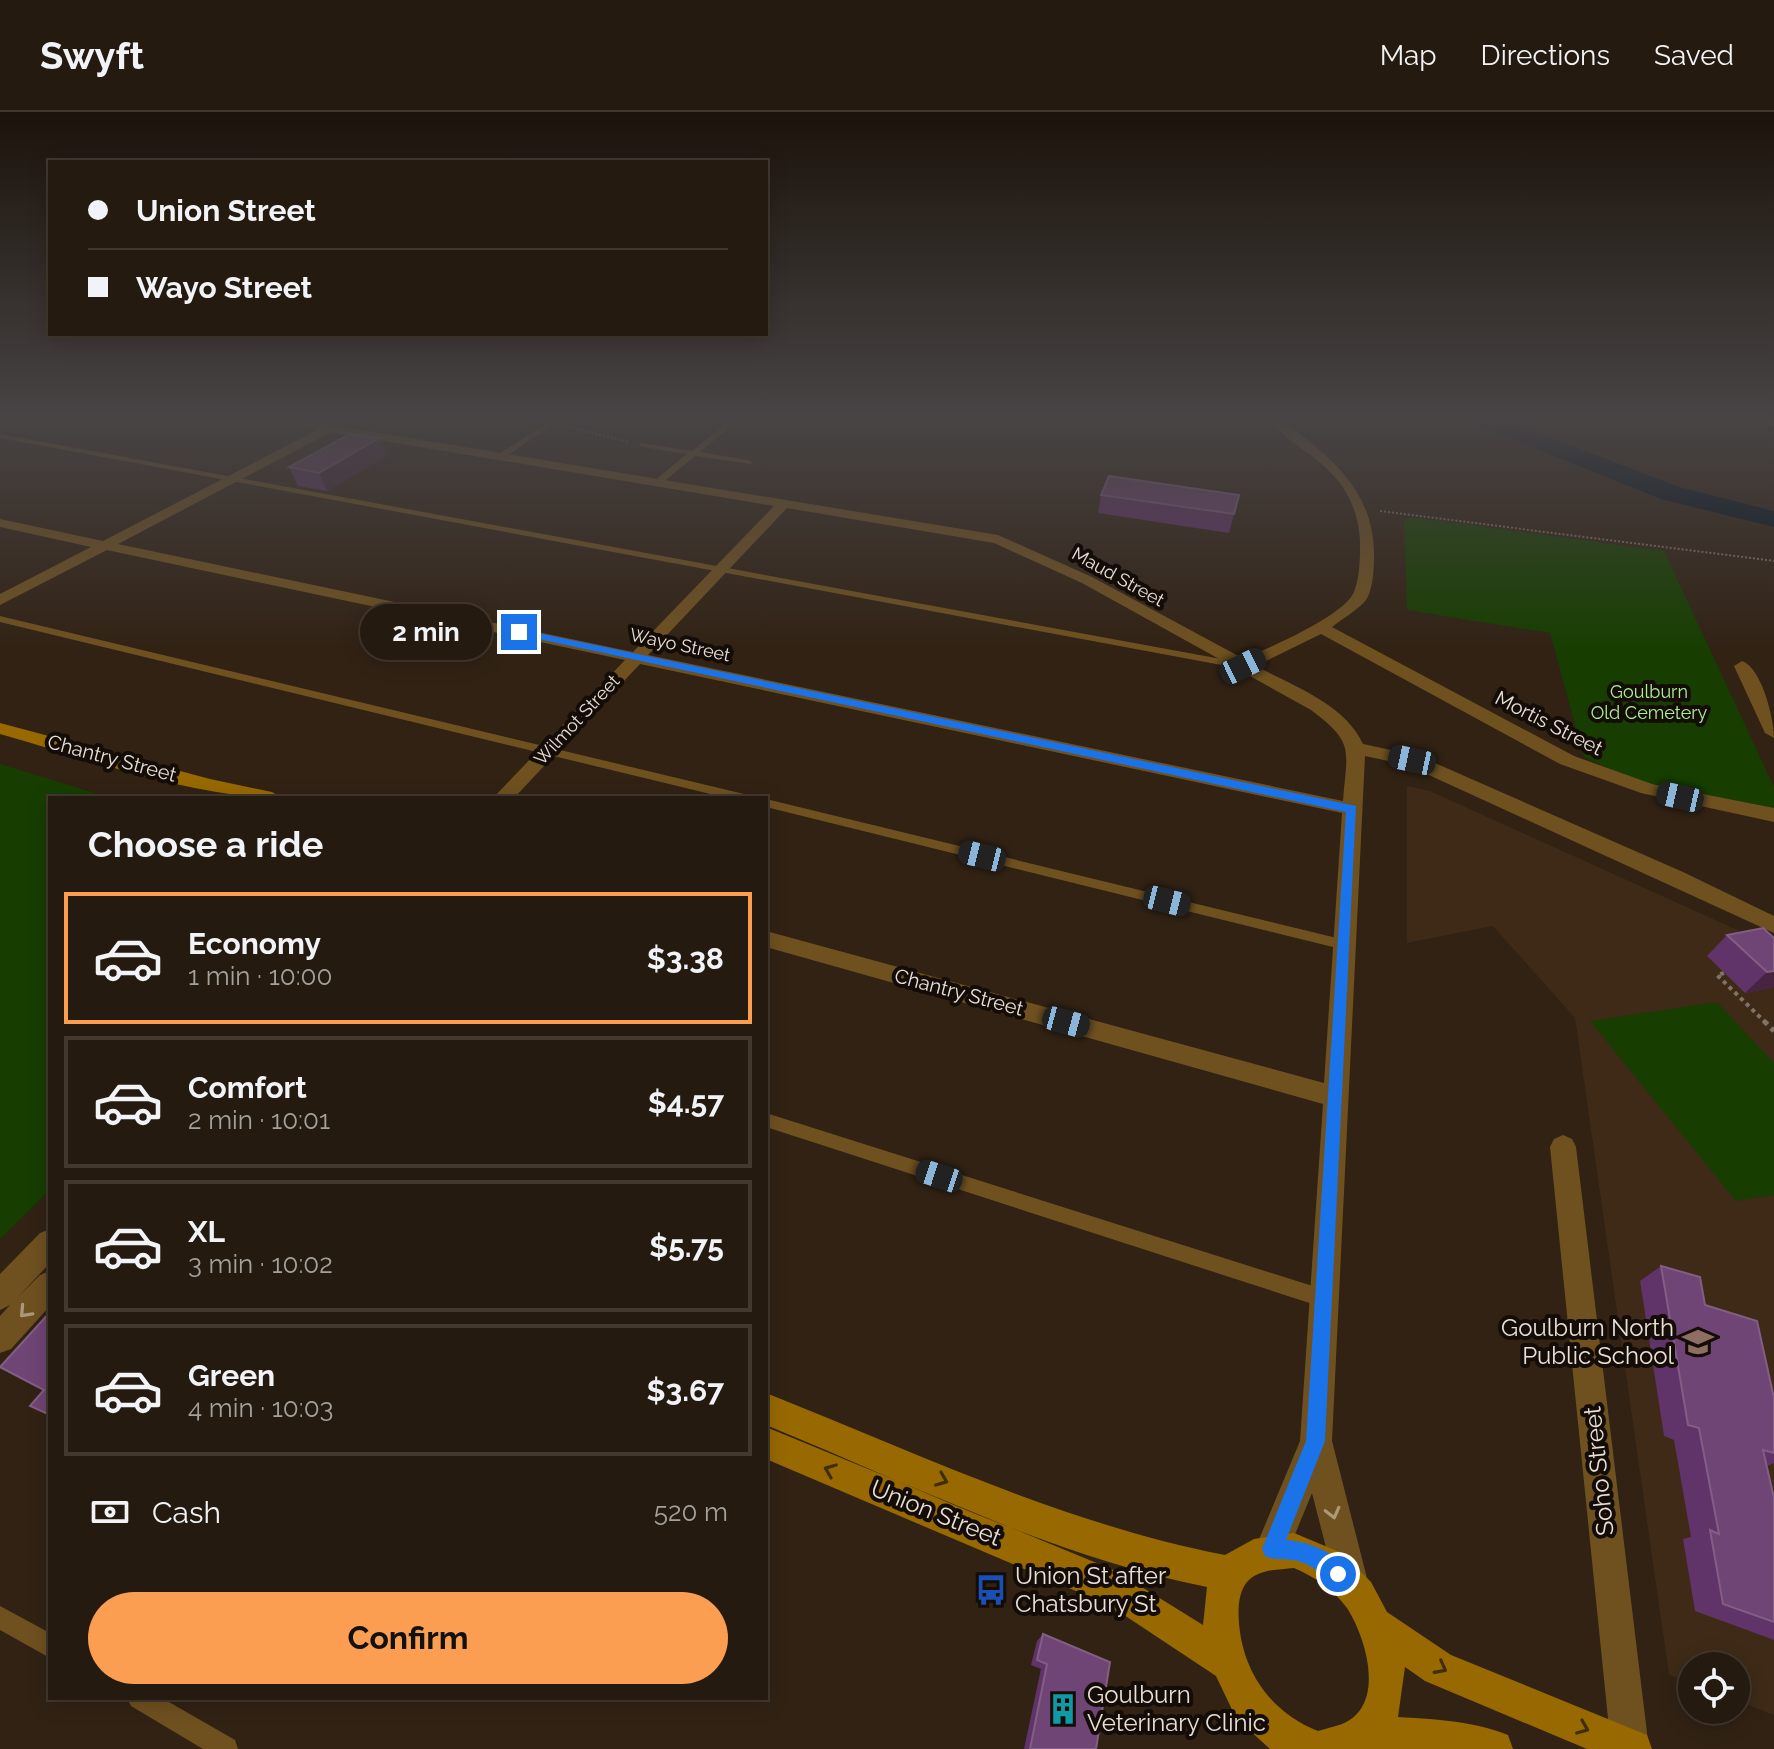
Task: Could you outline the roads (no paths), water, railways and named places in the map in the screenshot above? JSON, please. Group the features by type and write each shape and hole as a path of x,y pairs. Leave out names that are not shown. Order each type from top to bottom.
{"main road":[{"name":"Chantry Street","path":"0,728 210,785 262,796"},
{"path":"210,785 229,796"},
{"name":"Union Street","path":"768,1410 1088,1539 1160,1560 1232,1574 1222,1599 1220,1629 1226,1662 1265,1734 1338,1746 1440,1738 1494,1749"},
{"name":"Union Street","path":"768,1444 1103,1584 1137,1602 1226,1662"},
{"path":"1232,1574 1250,1557 1272,1549 1299,1551 1326,1563 1351,1584 1376,1625 1384,1646 1388,1680 1382,1712 1338,1746"},
{"path":"1376,1625 1438,1668 1632,1748"}],"street":[{"path":"0,600 197,496"},
{"name":"Maud Street","path":"744,496 1008,542 1087,580 1328,713 1352,738"},
{"path":"1243,666 1321,628 1360,597 1370,549 1369,525 1356,496"},
{"name":"Wilmot Street","path":"505,796 784,503"},
{"name":"Wayo Street","path":"0,523 1352,809"},
{"name":"Mortis Street","path":"1321,628 1567,760 1648,789 1774,815"},
{"path":"1742,666 1774,733"},
{"path":"1351,1584 1316,1441 1352,809 1352,738 1412,760 1676,877 1774,925"},
{"name":"Chantry Street","path":"768,940 1336,1097"},
{"name":"Soho Street","path":"1563,1147 1632,1748"},
{"path":"0,1295 48,1245"},
{"path":"0,1338 48,1287"},
{"path":"1272,1549 1316,1441"}],"lane":[{"path":"326,496 1243,666"},
{"path":"0,619 736,796"},
{"path":"768,803 1345,945"},
{"path":"768,1121 1325,1299"},
{"path":"0,1617 48,1645"},
{"path":"142,1700 226,1749"}],"waterway":[{"path":"1684,496 1774,519"}],"place":[{"name":"Goulburn North Public School","path":"1698,1342"},
{"name":"Union St after Chatsbury St","path":"991,1590"},
{"name":"Goulburn Veterinary Clinic","path":"1063,1709"}],"park label":[{"name":"Goulburn Old Cemetery","path":"1649,702"}]}
